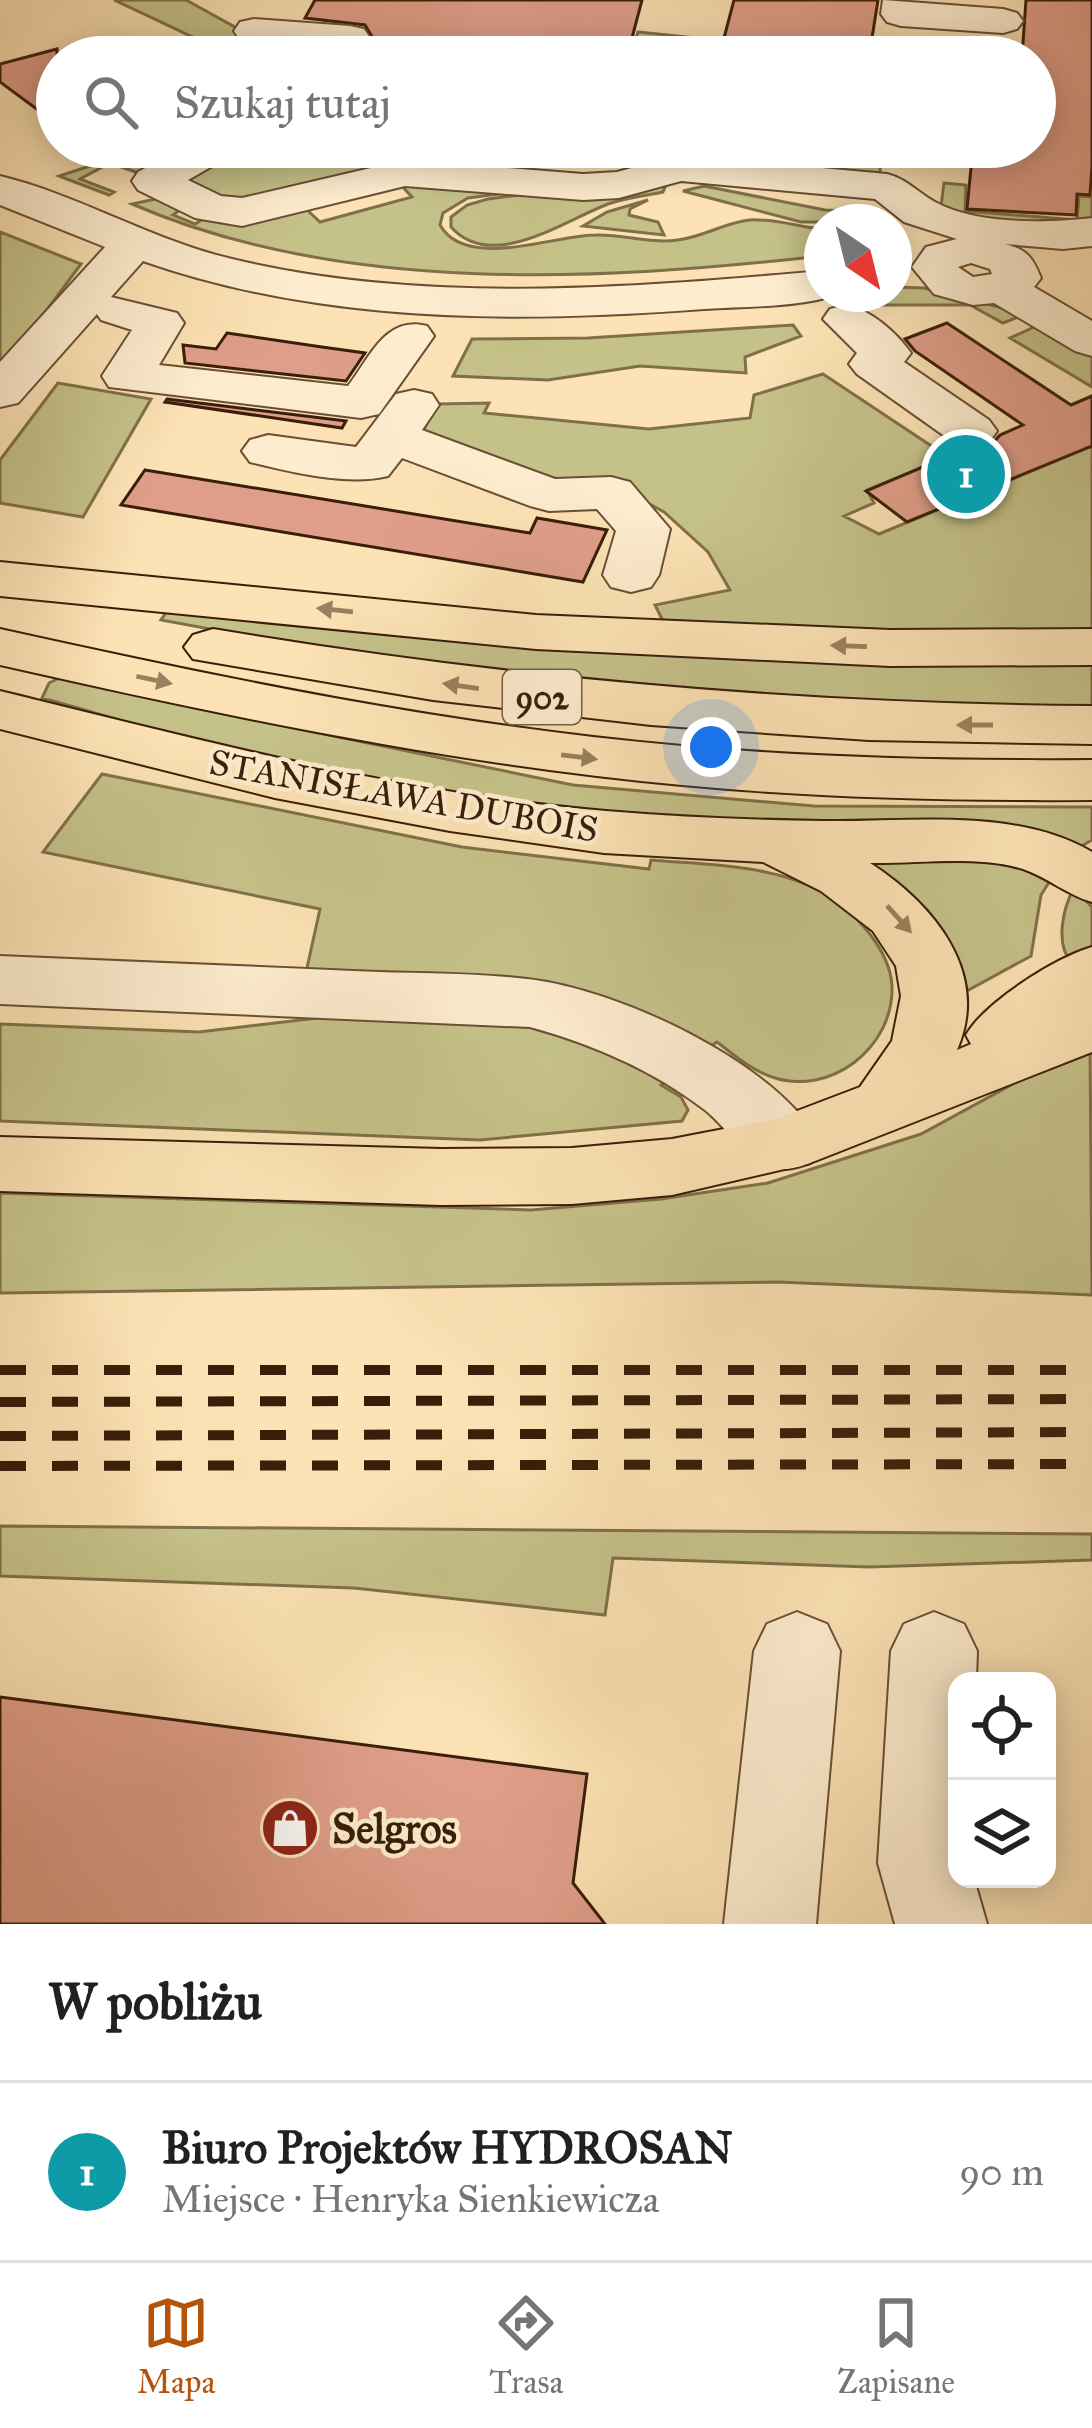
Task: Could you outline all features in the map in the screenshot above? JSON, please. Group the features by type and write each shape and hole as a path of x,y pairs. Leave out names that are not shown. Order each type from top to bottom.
{"main road":[{"path":"0,579 43,579 536,632 890,648 1092,647"},
{"name":"902","path":"0,602 346,671 557,700 733,717 886,725 1092,725"},
{"name":"902","path":"0,647 520,750 716,772 886,780 1092,779"},
{"name":"STANISŁAWA DUBOIS","path":"8,714 275,778 450,811 604,832 763,841 1005,844 1048,854 1092,880"},
{"path":"763,841 825,864 864,886 890,907 916,939 933,980 931,1028 916,1064 881,1110"},
{"path":"947,1080 1022,1016 1092,971"},
{"path":"0,1164 572,1176 672,1167 785,1144 1092,1024"}],"street":[{"path":"903,0 901,14 1004,16"},
{"path":"260,30 328,36"},
{"path":"82,221 177,168"},
{"path":"154,181 211,208 242,212 382,168"},
{"path":"458,168 584,188 619,185 679,168 887,187 920,212 964,227 1092,341"},
{"path":"0,189 136,244 268,282 381,298 804,302"},
{"path":"915,276 963,289 1064,236 1092,232"},
{"path":"0,392 117,259 136,244"},
{"path":"1007,262 1092,262"},
{"path":"1007,262 1092,276"},
{"path":"118,310 160,323 127,376 361,403 410,336"},
{"path":"845,312 886,353 874,364 971,431"},
{"path":"268,451 370,465 422,392"},
{"path":"394,436 549,495 611,493 644,529 631,574"},
{"path":"0,980 530,1003 603,1022 671,1052 765,1121 785,1144"},
{"path":"770,1924 797,1651"},
{"path":"934,1652 924,1863 940,1924"}],"shaded area":[{"path":"114,0 186,0 244,32 241,36 191,36"},
{"path":"101,168 80,179 114,192 109,195 59,176"},
{"path":"124,168 157,168 144,175"},
{"path":"198,168 377,168 237,206 181,178"},
{"path":"745,168 880,168 879,179"},
{"path":"670,175 663,192 608,204 529,239 487,245 468,240 451,227 451,217 467,205 488,199"},
{"path":"399,183 514,192 468,198 443,213 440,225 452,239 469,246 512,247 596,235 678,240 758,220 804,226 804,258 561,275 384,267 297,254 213,233 132,204 160,198 187,205 173,215 195,224 211,214 304,207 320,222 412,197"},
{"path":"944,183 966,185 965,211 1077,220 1079,196 1092,197 1092,223 1083,227 940,214"},
{"path":"704,186 804,206 804,222 801,222 683,191"},
{"path":"648,200 630,209 629,215 658,222 664,235 583,226 607,212"},
{"path":"0,232 81,264 0,373"},
{"path":"912,288 1026,314 1003,323 970,305 912,305"},
{"path":"1043,323 1092,355 1092,387 1010,338"},
{"path":"793,325 801,336 745,357 746,373 640,366 548,380 453,376 472,339 588,338"},
{"path":"823,374 948,457 867,490 874,503 844,516 879,534 1092,446 1092,634 665,625 655,605 730,590 708,552 664,512 617,486 543,477 419,438 438,404 489,403 484,413 649,429 750,418 754,395"},
{"path":"58,383 151,399 83,517 0,503 0,460"},
{"path":"171,605 1092,661 1092,705 1017,709 645,692 286,643 161,620"},
{"path":"65,675 212,711 573,785 814,806 1092,807 1092,840 1080,847 796,828 607,812 419,788 254,756 42,698 49,683"},
{"path":"102,774 462,847 649,869 651,860 782,876 834,899 868,931 890,972 890,1009 870,1047 854,1062 816,1080 794,1081 757,1070 717,1042 702,1052 305,977 320,909 43,852"},
{"path":"1024,859 1055,873 1041,895 1031,956 963,993 857,863"},
{"path":"1074,888 1092,907 1092,948 1071,962 1063,945 1062,925"},
{"path":"369,1012 527,1017 674,1074 661,1085 681,1097 688,1110 682,1121 480,1140 0,1121 0,1024 199,1032"},
{"path":"1090,1042 1092,1295 778,1282 0,1293 0,1193 531,1210 661,1199 768,1183 921,1134"},
{"path":"0,1526 1092,1534 1092,1560 869,1567 613,1558 605,1615 354,1588 0,1576"}],"building":[{"path":"315,0 642,0 633,36 372,36 365,25 305,18"},
{"path":"734,0 878,0 872,36 725,36"},
{"path":"1026,0 1092,0 1090,195 1077,194 1076,215 967,209 971,168 1056,168 1056,36 1023,36"},
{"path":"36,55 36,109 0,82 0,64"},
{"path":"947,323 1071,405 1092,396 1092,446 907,522 866,491 965,449 990,446 1000,435 1023,425 915,351 905,339"},
{"path":"227,333 365,353 346,381 185,363 183,345 216,349"},
{"path":"165,402 346,421 342,428"},
{"path":"145,470 530,533 537,518 607,530 583,582 121,505"},
{"name":"Selgros","path":"0,1697 587,1774 573,1883 605,1924 0,1924"}],"railway":[{"path":"0,1370 1092,1370"},
{"path":"0,1402 1092,1399"},
{"path":"0,1436 1092,1432"},
{"path":"0,1466 1092,1464"}],"place":[{"name":"Biuro Projektów HYDROSAN","path":"966,474"},
{"name":"Selgros","path":"290,1828"}]}
